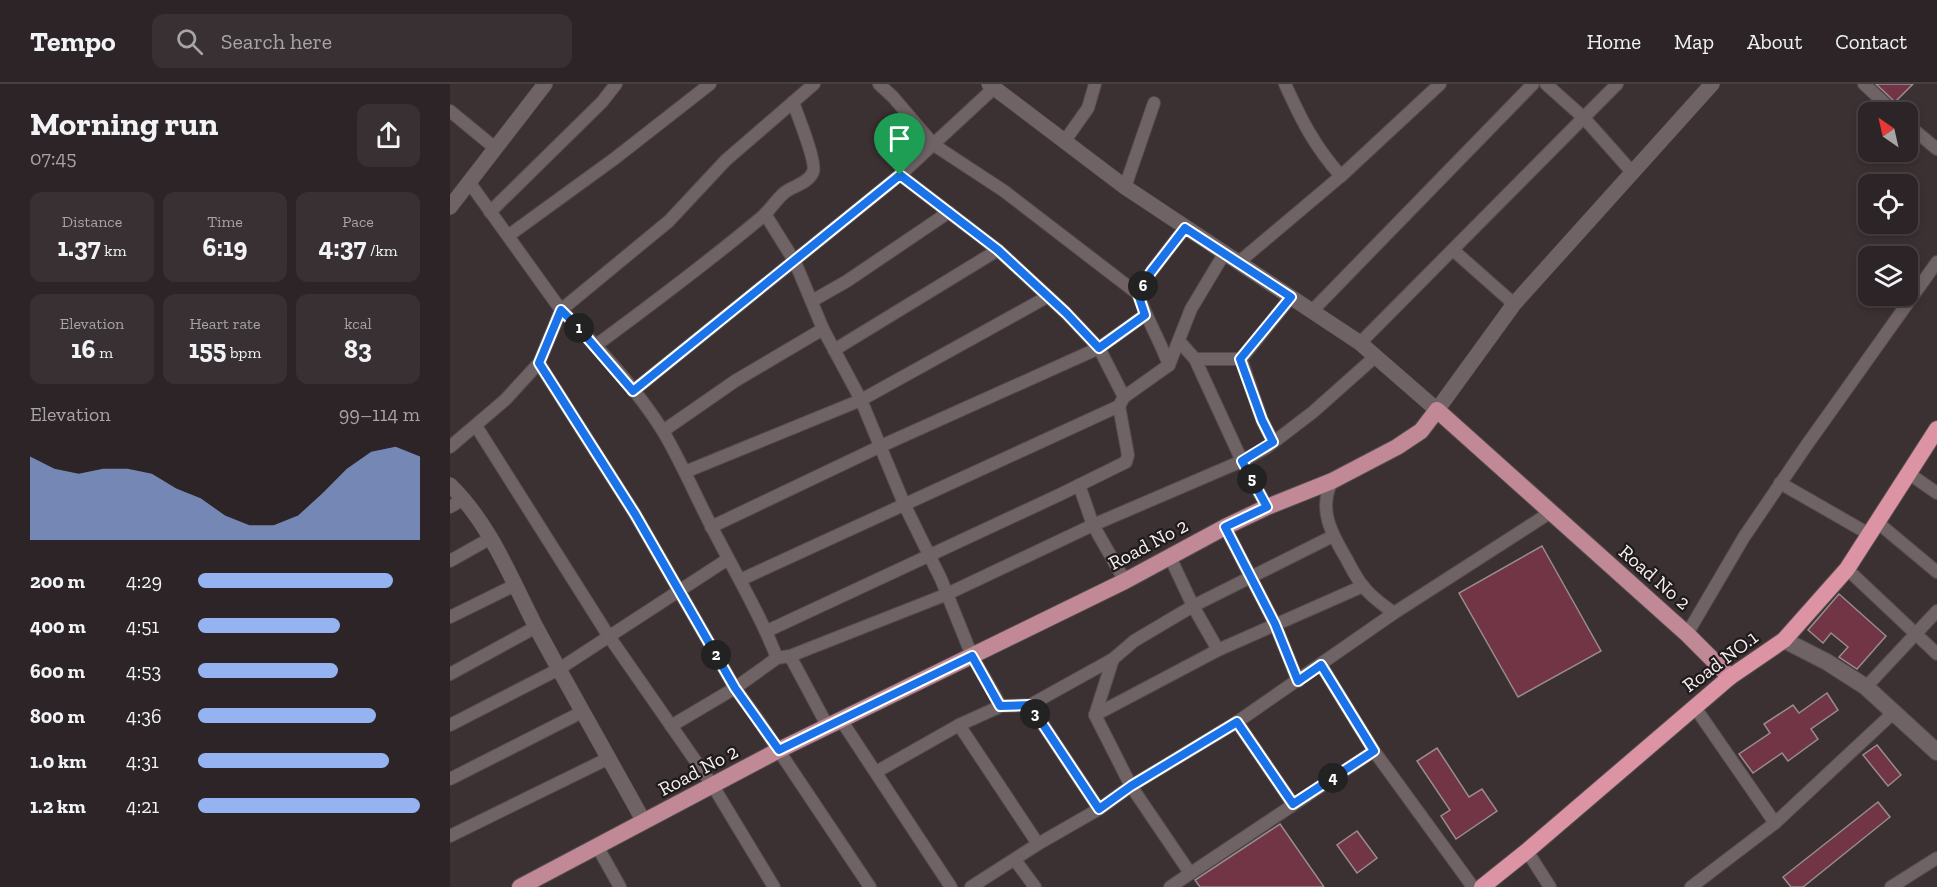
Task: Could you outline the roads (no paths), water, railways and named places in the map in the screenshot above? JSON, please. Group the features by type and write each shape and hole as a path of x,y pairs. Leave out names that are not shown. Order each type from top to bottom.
{"highway":[{"name":"Road NO.1","path":"1482,887 1527,851 1694,706 1730,677 1784,640 1847,569 1937,429"}],"main road":[{"name":"Road No 2","path":"520,887 779,750 1125,581 1225,527 1332,481 1397,447 1421,431 1437,410 1687,634 1730,677"},
{"path":"1784,640 1827,662 1866,687 1937,752"}],"street":[{"path":"450,207 545,84"},
{"path":"490,212 602,102 616,84"},
{"path":"508,236 614,159 710,84"},
{"path":"450,447 511,394 539,363 561,310 669,221 726,160 814,84"},
{"path":"879,84 934,145 1004,191 1138,294 1145,315 1157,334 1169,365"},
{"path":"1064,142 1088,108 1095,84"},
{"path":"1285,84 1311,137 1341,176"},
{"path":"1239,261 1341,176 1440,84"},
{"path":"1313,310 1533,84"},
{"path":"1545,84 1584,118 1632,172"},
{"path":"1360,343 1617,84"},
{"path":"633,391 900,175 934,145 992,86 1125,187 1360,343 1437,410 1514,304 1712,84"},
{"path":"1864,84 1883,102"},
{"path":"596,346 708,261 765,214 783,194 806,180 813,170 810,152 793,102"},
{"path":"1125,187 1154,103"},
{"path":"450,111 495,148"},
{"path":"1918,133 1937,149"},
{"path":"767,631 1079,485 1128,459 1122,402 1099,348 1066,313 998,250 900,175"},
{"path":"469,182 561,310 596,346 663,431 711,527 783,657 876,772 951,887"},
{"path":"812,301 866,269 950,212"},
{"path":"765,214 795,262 823,329 861,400 972,656 1000,706"},
{"path":"1138,294 1151,272 1185,228"},
{"path":"834,350 998,250"},
{"path":"1453,250 1514,304"},
{"path":"740,580 905,506 1122,402 1169,365 1191,309 1224,254"},
{"path":"1687,634 1744,537 1780,483 1937,262"},
{"path":"685,472 861,400 1047,297"},
{"path":"1240,359 1291,297"},
{"path":"711,527 881,446 1099,348 1145,315"},
{"path":"663,431 735,381 823,329"},
{"path":"1179,341 1195,359 1242,461 1267,507"},
{"path":"671,726 783,657 945,595 1093,525 1242,461 1273,442 1313,412 1376,356"},
{"path":"1195,359 1240,359"},
{"path":"1240,359 1262,420 1273,442"},
{"path":"539,363 635,514 735,688 870,887"},
{"path":"476,426 608,635 712,786 774,887"},
{"path":"1908,473 1937,493"},
{"path":"1332,481 1326,492 1325,503 1333,536 1363,586 1394,613"},
{"path":"1780,483 1873,528 1937,572"},
{"path":"450,485 464,499 491,538 536,627 644,822"},
{"path":"1079,485 1093,525 1125,581"},
{"path":"450,507 464,499"},
{"path":"971,887 1237,722 1394,613 1551,513"},
{"path":"1225,527 1275,624 1298,681"},
{"path":"876,772 960,725 1000,706 1030,705 1113,658 1134,641 1193,606 1333,536"},
{"path":"450,561 491,538"},
{"path":"1170,557 1193,606 1218,650"},
{"path":"450,725 559,669 728,559"},
{"path":"1847,569 1937,654"},
{"path":"450,617 515,585"},
{"path":"1095,715 1218,650 1363,586"},
{"path":"1866,687 1937,611"},
{"path":"450,674 536,627"},
{"path":"1113,658 1095,715 1131,786 1190,873"},
{"path":"1321,665 1374,751 1473,887"},
{"path":"1030,705 1099,809"},
{"path":"1694,706 1775,824"},
{"path":"450,779 582,712"},
{"path":"1691,887 1775,824 1893,713"},
{"path":"1237,722 1293,804"},
{"path":"960,725 1038,844"},
{"path":"1170,887 1374,751"},
{"path":"450,836 609,758"},
{"path":"597,846 620,887"},
{"path":"1527,851 1550,887"},
{"path":"1891,887 1937,858"},
{"path":"1015,860 1035,887"}]}
